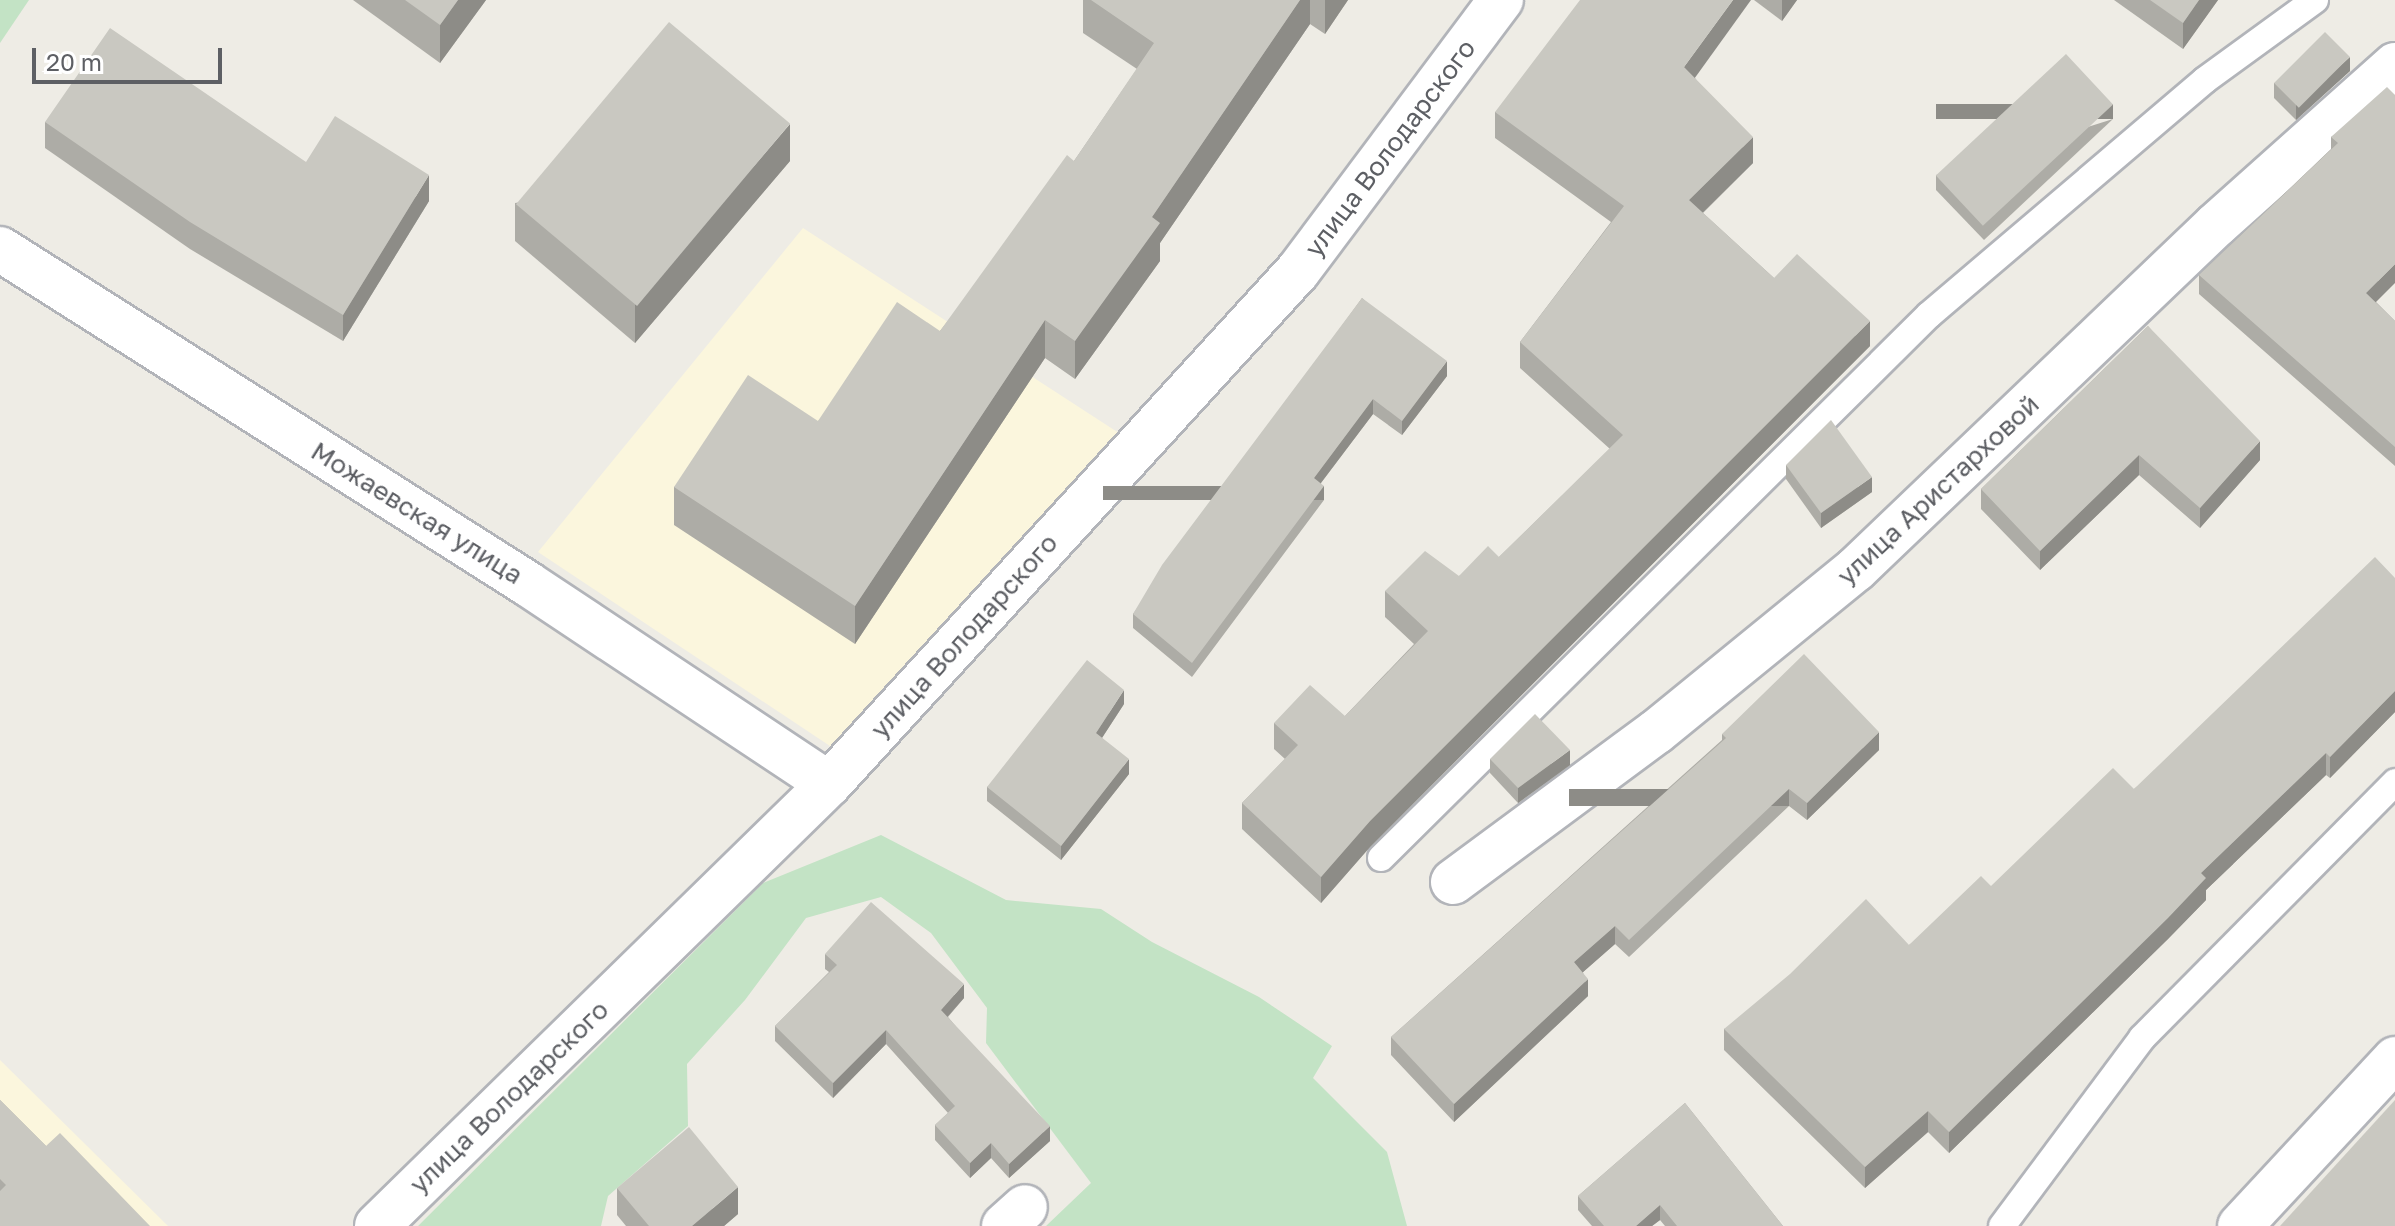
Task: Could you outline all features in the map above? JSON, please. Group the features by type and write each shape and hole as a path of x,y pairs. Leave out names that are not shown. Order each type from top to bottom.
{"street":[{"name":"улица Володарского","path":"377,1226 829,784 1298,271 1501,0"},
{"name":"улица Аристарховой","path":"1453,882 1656,732 1856,569 2216,225 2395,65"},
{"name":"Можаевская улица","path":"0,249 528,584 829,784"},
{"path":"2240,1226 2395,1059"}],"lane":[{"path":"1381,858 1929,315 2205,80 2315,0"},
{"path":"2002,1226 2142,1038 2395,782"}],"shaded area":[{"path":"803,228 1125,437 836,750 538,552"},
{"path":"0,1060 168,1226 0,1226"}],"green space":[{"path":"0,0 29,0 0,43"},
{"path":"881,835 1006,900 1101,909 1152,942 1259,997 1332,1046 1313,1078 1387,1152 1407,1226 1046,1226 1091,1183 986,1043 987,1008 931,933 881,897 806,918 745,1000 687,1064 688,1126 608,1196 601,1226 418,1226 763,883"}],"building":[{"path":"405,0 458,0 440,25"},
{"path":"1091,0 1300,0 1152,217 1160,223 1075,341 1045,320 855,606 674,487 748,375 818,421 897,302 940,331 1067,155 1074,161 1154,43"},
{"path":"1580,0 1733,0 1684,67 1753,137 1689,200 1774,278 1797,254 1870,321 1370,821 1321,877 1242,803 1298,745 1274,723 1310,685 1345,716 1428,631 1385,591 1425,551 1459,576 1488,546 1499,557 1623,435 1520,342 1624,206 1495,112"},
{"path":"2150,0 2199,0 2183,23"},
{"path":"669,22 790,124 637,306 516,204"},
{"path":"110,28 306,162 335,116 429,175 343,315 190,222 45,122"},
{"path":"2325,32 2350,57 2299,108 2274,83"},
{"path":"2066,54 2113,104 1983,226 1936,175"},
{"path":"2387,87 2395,95 2395,264 2366,293 2395,321 2395,447 2199,275 2338,143 2331,137"},
{"path":"1362,298 1447,361 1402,421 1373,399 1314,478 1324,486 1192,663 1133,614 1162,565"},
{"path":"2148,326 2260,441 2200,508 2139,455 2040,551 1981,489"},
{"path":"1831,420 1872,477 1821,513 1786,465"},
{"path":"2375,557 2395,578 2395,691 2330,757 2326,753 2201,873 2206,878 2168,918 1949,1132 1928,1111 1865,1167 1724,1029 1790,974 1866,899 1909,945 1981,876 1991,886 2113,768 2134,789"},
{"path":"1804,654 1879,732 1807,803 1789,789 1629,940 1615,926 1574,962 1588,979 1454,1104 1391,1037 1726,738 1722,734"},
{"path":"1087,660 1124,690 1096,733 1129,759 1061,846 987,787"},
{"path":"1535,714 1570,750 1518,788 1490,759"},
{"path":"871,902 964,984 941,1010 1050,1126 1009,1164 991,1143 970,1163 935,1125 955,1106 886,1030 833,1083 775,1026 837,965 825,954"},
{"path":"0,1100 46,1146 60,1133 150,1226 0,1226 0,1191 6,1185 0,1179"},
{"path":"2395,1100 2395,1226 2280,1226"},
{"path":"1685,1103 1783,1226 1677,1226 1660,1205 1636,1226 1604,1226 1578,1196"},
{"path":"689,1127 738,1187 692,1226 649,1226 617,1188"}]}
